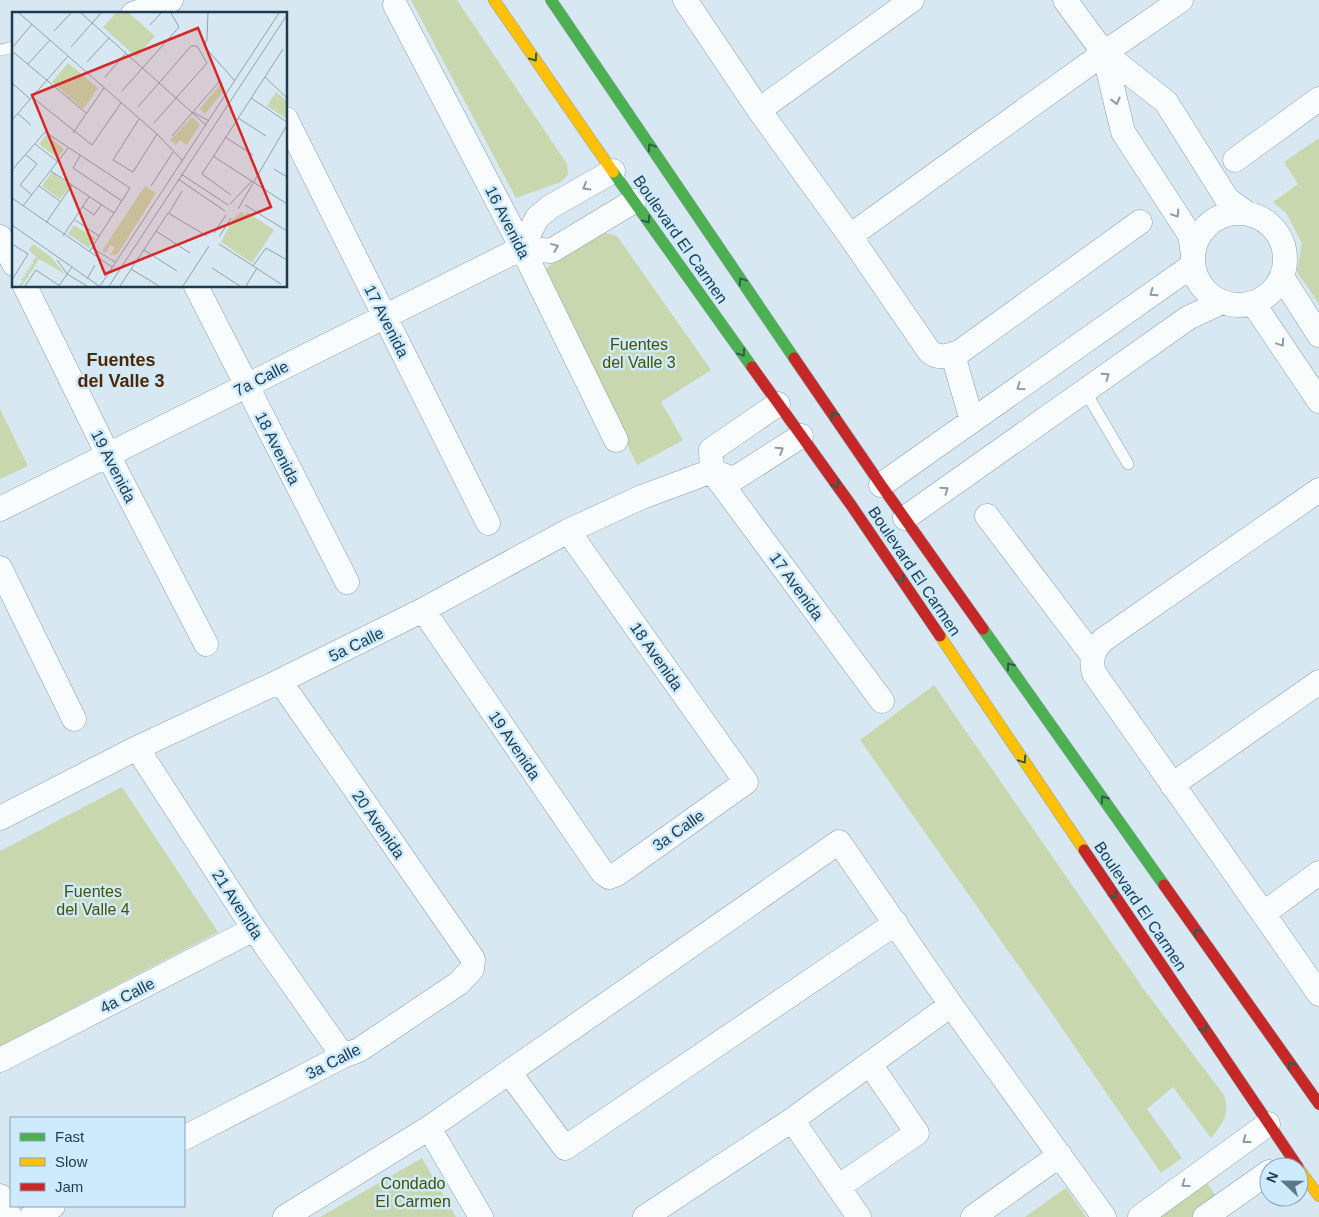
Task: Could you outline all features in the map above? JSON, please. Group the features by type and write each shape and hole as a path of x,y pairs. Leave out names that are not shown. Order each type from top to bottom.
{"main road":[{"name":"Boulevard El Carmen","path":"494,0 855,512 1268,1124 1287,1157"},
{"path":"506,18 506,2 508,0"},
{"name":"Boulevard El Carmen","path":"551,0 881,485 1319,1104"},
{"path":"1024,710 1032,698"},
{"path":"996,720 1009,718"},
{"name":"Boulevard El Carmen","path":"1309,1185 1319,1196"}],"street":[{"path":"121,0 131,12"},
{"path":"139,12 172,0"},
{"path":"685,0 759,110 850,236 929,351 935,356 953,355 961,351 1140,222"},
{"path":"759,110 912,0"},
{"path":"1065,0 1104,53 1166,102 1227,199 1245,212 1271,224 1279,236 1284,249 1285,263 1282,277 1265,297 1253,303 1237,305 1222,302 1208,293 1198,280 1190,235 1124,132 1104,53"},
{"path":"850,236 1104,53 1181,0"},
{"name":"16 Avenida","path":"395,5 522,248 616,440"},
{"path":"1235,160 1319,99"},
{"name":"17 Avenida","path":"288,123 488,523"},
{"path":"613,171 550,208 537,218 522,248 551,251 634,201"},
{"path":"881,485 1193,260 1197,240 1205,228 1216,218 1230,213 1245,212"},
{"path":"0,236 12,260"},
{"name":"7a Calle","path":"0,509 522,248"},
{"path":"1282,277 1319,335"},
{"name":"19 Avenida","path":"26,288 108,455 206,644"},
{"name":"18 Avenida","path":"197,288 346,582"},
{"path":"905,518 1188,318 1222,302"},
{"path":"1253,303 1319,400"},
{"path":"953,355 972,421"},
{"path":"778,404 711,450 712,471 734,479 801,436"},
{"name":"17 Avenida","path":"712,471 882,701"},
{"name":"5a Calle","path":"0,818 137,748 280,681 423,610 568,531 642,497 712,471"},
{"path":"1319,490 1103,640 1096,647 1092,664 1094,673 1319,994"},
{"path":"987,516 1093,656"},
{"name":"18 Avenida","path":"568,531 746,782"},
{"path":"0,568 74,719"},
{"name":"19 Avenida","path":"423,610 603,873 609,877"},
{"name":"20 Avenida","path":"280,681 473,959 472,969"},
{"path":"1172,785 1319,682"},
{"name":"21 Avenida","path":"137,748 254,929 343,1056"},
{"name":"3a Calle","path":"609,877 617,874 746,782"},
{"path":"285,1217 429,1128 839,842 951,1005 1104,1217"},
{"path":"1264,913 1319,873"},
{"path":"509,1072 565,1148 896,923"},
{"name":"4a Calle","path":"0,1060 254,929"},
{"name":"3a Calle","path":"185,1137 343,1056 359,1050 460,983 472,969"},
{"path":"645,1217 676,1209 792,1120 951,1005"},
{"path":"838,1187 917,1133 870,1064"},
{"path":"792,1120 859,1217"},
{"path":"1140,1217 1268,1124"},
{"path":"429,1128 481,1217"},
{"path":"973,1217 1060,1155"},
{"path":"1205,1217 1259,1179"},
{"path":"0,1196 10,1217"},
{"path":"31,1217 51,1207"}],"lane":[{"path":"1085,391 1128,464"}],"green space":[{"path":"411,0 457,0 567,164 568,175 561,182 516,198"},
{"path":"1319,138 1319,304 1297,272 1302,243 1286,213 1273,202 1298,184 1284,162"},
{"name":"Fuentes del Valle 3","path":"606,233 617,236 711,370 661,402 683,440 637,465 545,270 581,243"},
{"path":"0,409 28,466 0,479"},
{"path":"934,685 1145,991 1224,1095 1226,1113 1219,1128 1211,1138 1173,1087 1147,1109 1182,1158 1161,1173 1049,1009 860,740"},
{"name":"Fuentes del Valle 4","path":"122,787 218,932 0,1046 0,851"},
{"name":"Condado El Carmen","path":"422,1158 456,1217 320,1217"},
{"path":"1200,1173 1222,1205 1205,1217 1140,1217"},
{"path":"1066,1188 1086,1217 1025,1217"}],"traffic: fast":[{"path":"551,0 794,358"},
{"path":"613,172 752,367"},
{"path":"983,629 1164,885"}],"traffic: slow":[{"path":"494,0 613,172"},
{"path":"940,636 1084,850"},
{"path":"1309,1182 1319,1196"}],"traffic: jam":[{"path":"794,358 983,629"},
{"path":"752,367 851,505 940,636"},
{"path":"1084,850 1291,1157"},
{"path":"1164,885 1319,1104"}],"district":[{"name":"Fuentes del Valle 3","path":"121,370"}]}
